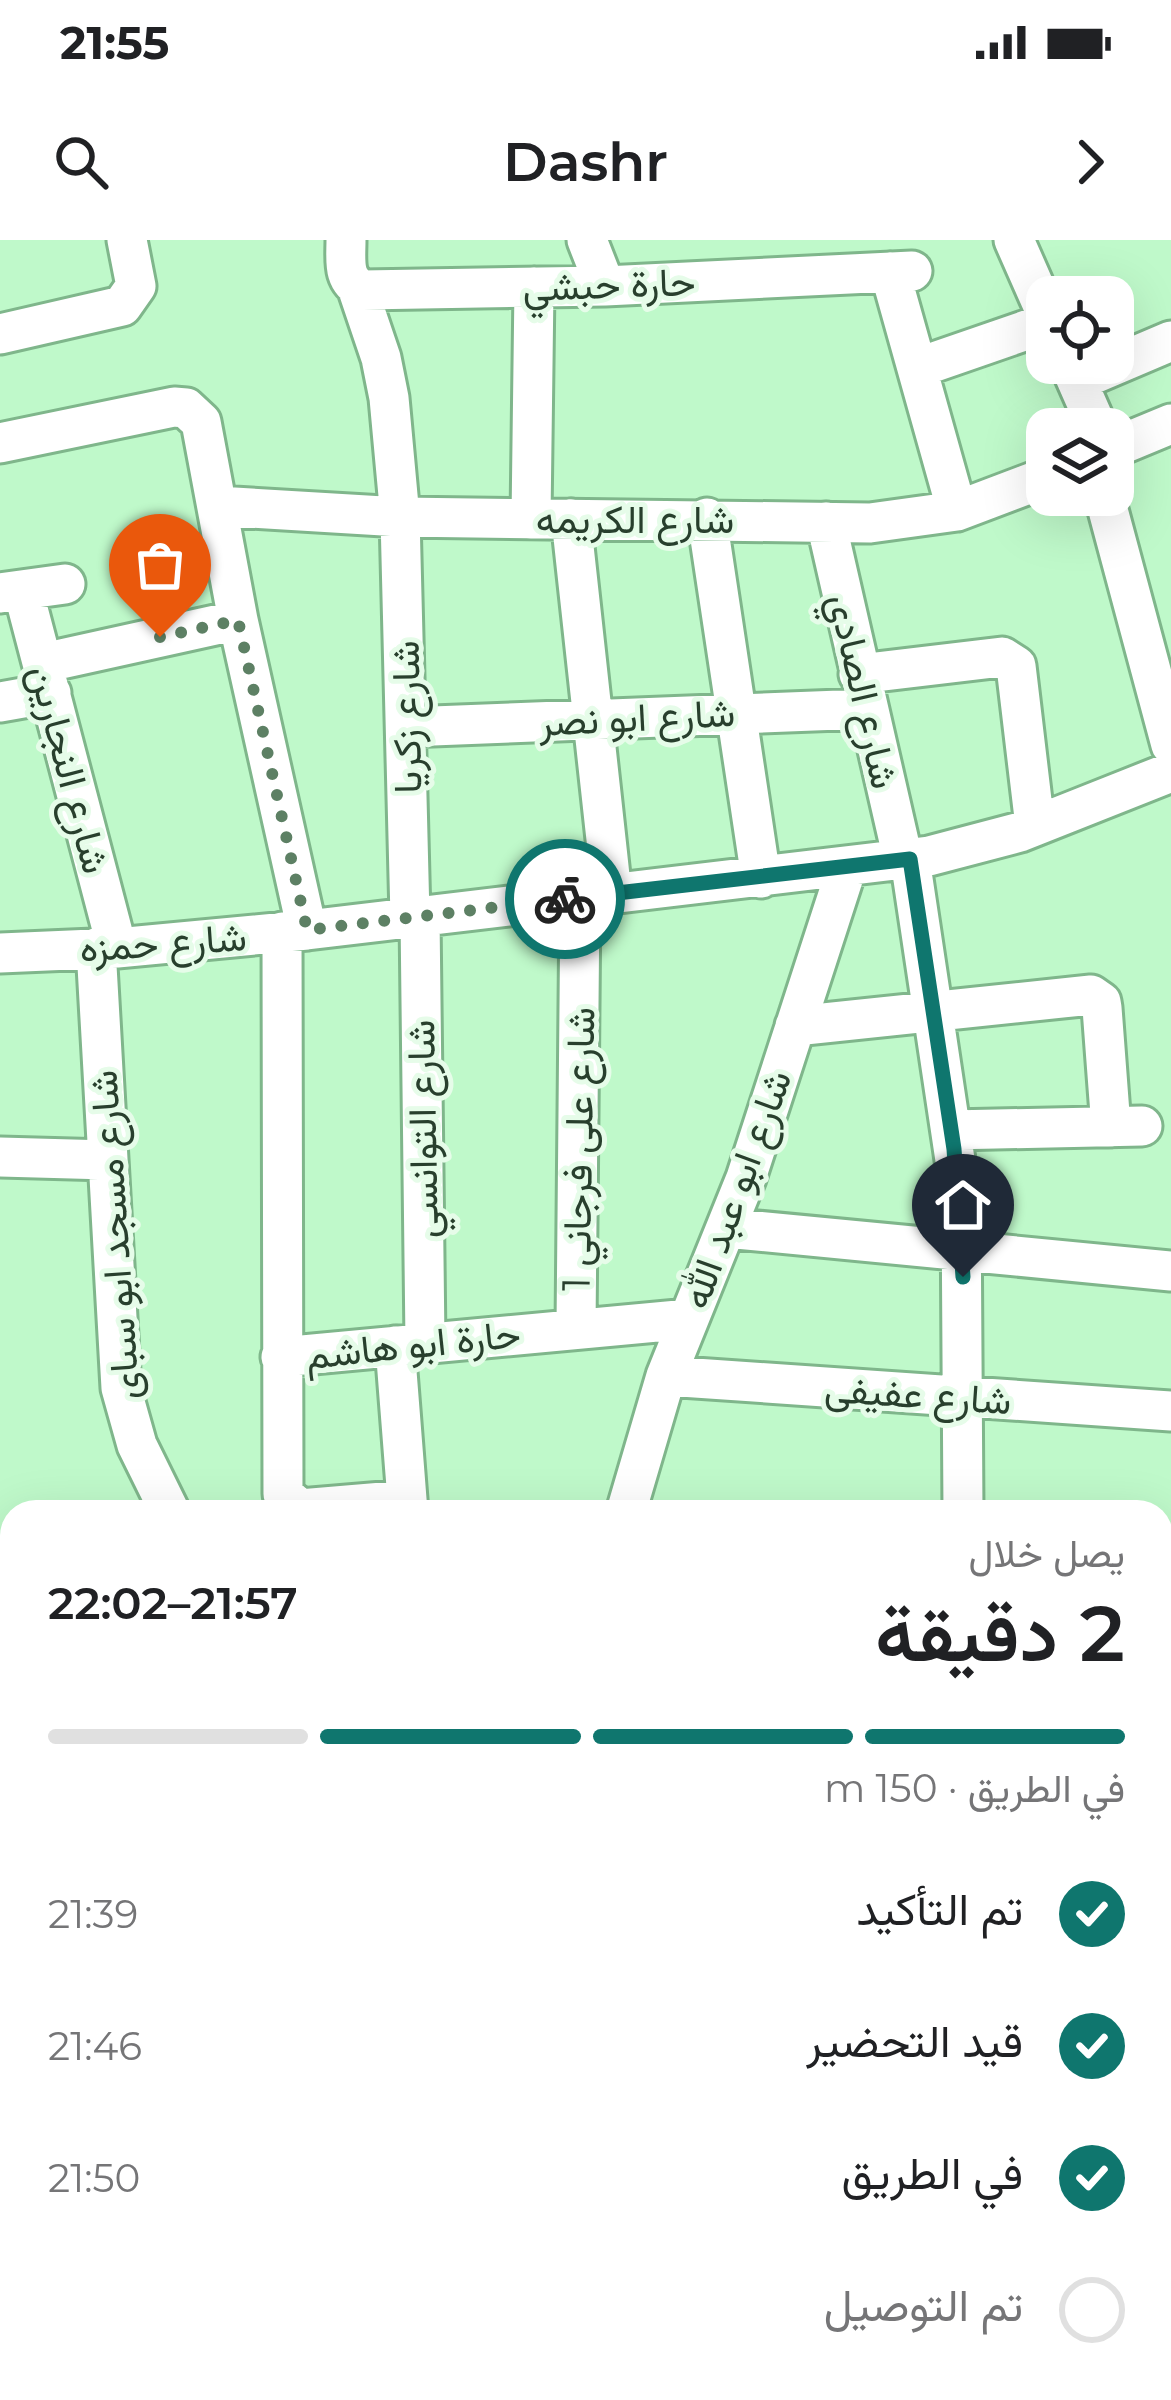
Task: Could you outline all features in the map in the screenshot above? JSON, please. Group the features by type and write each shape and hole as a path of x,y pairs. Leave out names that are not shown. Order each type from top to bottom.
{"street":[{"path":"0,334 122,306 136,286 127,240"},
{"path":"346,240 346,271 357,287"},
{"path":"587,240 605,286"},
{"path":"1016,241 1030,276"},
{"name":"حارة حبشي","path":"357,287 605,286 901,271 917,368"},
{"name":"شارع زكريا","path":"357,287 389,398 400,518 415,916"},
{"name":"شارع على فرجاني 1","path":"534,287 551,519 592,720 596,896 576,1328"},
{"path":"957,511 917,368 1026,327"},
{"path":"1134,353 1171,341"},
{"path":"0,442 175,407 195,413 204,432 295,931 280,1357 280,1483 288,1500"},
{"path":"1134,439 1171,424"},
{"name":"شارع الكريمه","path":"217,506 400,518 911,520 957,511 1026,485"},
{"path":"1110,516 1171,745"},
{"path":"707,518 761,878"},
{"name":"شارع الصادي","path":"826,522 906,859 961,1200 963,1500"},
{"path":"12,591 65,584"},
{"name":"شارع النجارين","path":"12,591 46,678 106,948"},
{"path":"0,702 46,678 238,620"},
{"name":"شارع ابو نصر","path":"407,727 734,713 863,692 1002,657 1016,666 1035,826"},
{"name":"شارع حمزه","path":"0,953 295,931 906,859 991,842 1171,772"},
{"name":"شارع ابو عبد الله","path":"630,1500 666,1376 726,1228 847,867"},
{"name":"شارع التوانسي","path":"408,1500 415,916"},
{"name":"شارع مسجد ابو سباى","path":"106,948 108,1160 121,1388 136,1445 164,1500"},
{"path":"795,1026 1096,997 1126,1126 951,1130"},
{"path":"0,1157 108,1160"},
{"path":"726,1228 1171,1271"},
{"name":"حارة ابو هاشم","path":"280,1357 689,1319"},
{"name":"شارع عفيفى","path":"666,1376 1171,1412"}],"way so far":[{"path":"160,637 238,620 307,930 565,899"}],"route":[{"path":"565,899 910,859 961,1200 963,1277"}]}
